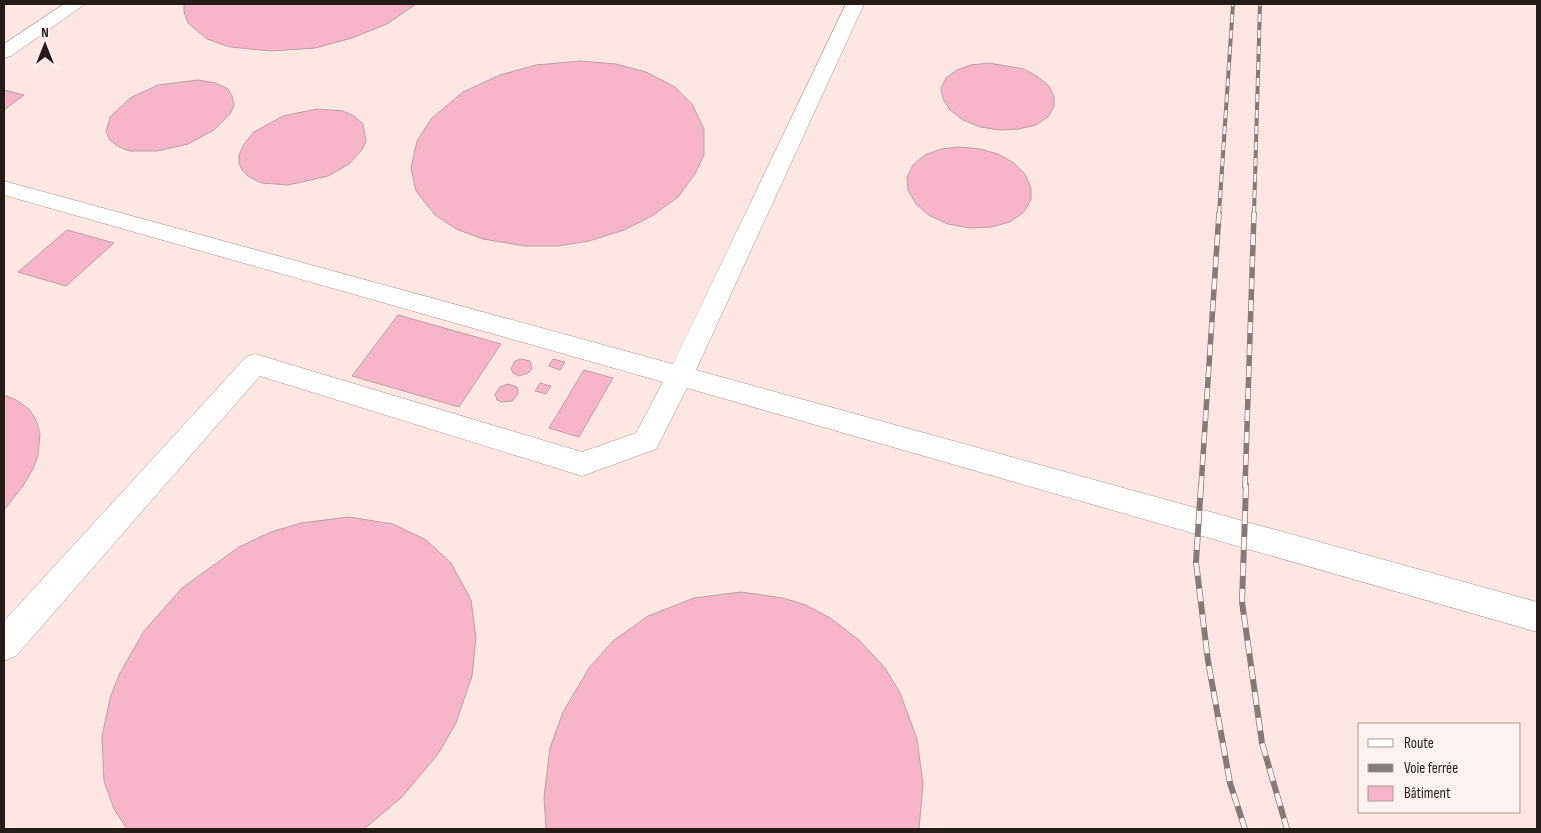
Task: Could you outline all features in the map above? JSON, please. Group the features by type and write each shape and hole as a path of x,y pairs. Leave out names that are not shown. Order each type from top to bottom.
{"lane":[{"path":"4,52 76,4"},
{"path":"4,645 255,364 582,464 646,441 680,376 855,4"},
{"path":"4,188 1537,617"}],"shaded area":[{"path":"4,4 1537,4 1537,829 4,829"}],"building":[{"path":"184,4 416,4 387,24 352,38 315,48 271,51 230,47 207,39 188,23 184,12"},
{"path":"580,61 616,64 646,72 675,87 692,104 704,129 704,155 695,174 678,197 652,216 624,230 589,241 558,246 525,246 483,239 456,229 435,215 416,191 411,168 417,141 432,118 463,92 500,75 536,65"},
{"path":"989,63 1024,69 1049,86 1054,97 1054,107 1048,117 1036,125 1019,129 1000,130 980,127 963,120 950,110 943,99 941,88 946,78 957,70 971,65"},
{"path":"198,80 216,83 228,89 232,96 234,106 230,114 214,130 188,144 157,151 130,151 119,147 110,140 106,132 110,117 130,98 158,85"},
{"path":"4,90 24,95 4,110"},
{"path":"317,109 343,111 354,116 363,124 366,141 362,150 349,164 328,176 288,185 261,183 249,177 243,171 239,164 239,155 244,144 254,132 283,116"},
{"path":"960,147 980,149 998,154 1014,163 1025,174 1031,188 1031,200 1024,212 1010,222 991,227 970,228 948,224 930,216 916,204 908,190 907,177 913,165 925,155 941,149"},
{"path":"67,230 114,243 66,286 18,272"},
{"path":"398,315 501,344 459,407 352,376"},
{"path":"521,359 530,361 532,369 528,373 519,376 513,373 511,369 515,361"},
{"path":"553,359 565,362 560,370 549,366"},
{"path":"584,370 613,378 579,437 549,428"},
{"path":"540,383 551,386 546,394 535,391"},
{"path":"508,384 517,387 518,394 512,401 502,402 497,400 495,394 500,387"},
{"path":"4,395 16,400 29,409 36,420 40,434 38,455 33,469 23,486 4,510"},
{"path":"349,517 393,524 426,540 451,563 471,600 476,638 472,676 456,723 438,754 401,798 364,829 127,829 114,809 104,781 102,736 111,695 120,673 144,631 182,588 239,547 271,532 301,523"},
{"path":"741,592 783,598 806,605 830,618 859,640 885,668 900,693 917,739 923,784 919,829 546,829 544,797 550,748 563,712 589,668 613,641 648,616 694,598"}],"railway":[{"path":"1219,214 1233,4"},
{"path":"1254,214 1260,4"},
{"path":"1201,487 1219,213"},
{"path":"1245,487 1254,213"},
{"path":"1201,485 1196,562 1208,661 1230,783 1245,829"},
{"path":"1246,485 1242,602 1262,743 1287,829"}]}
